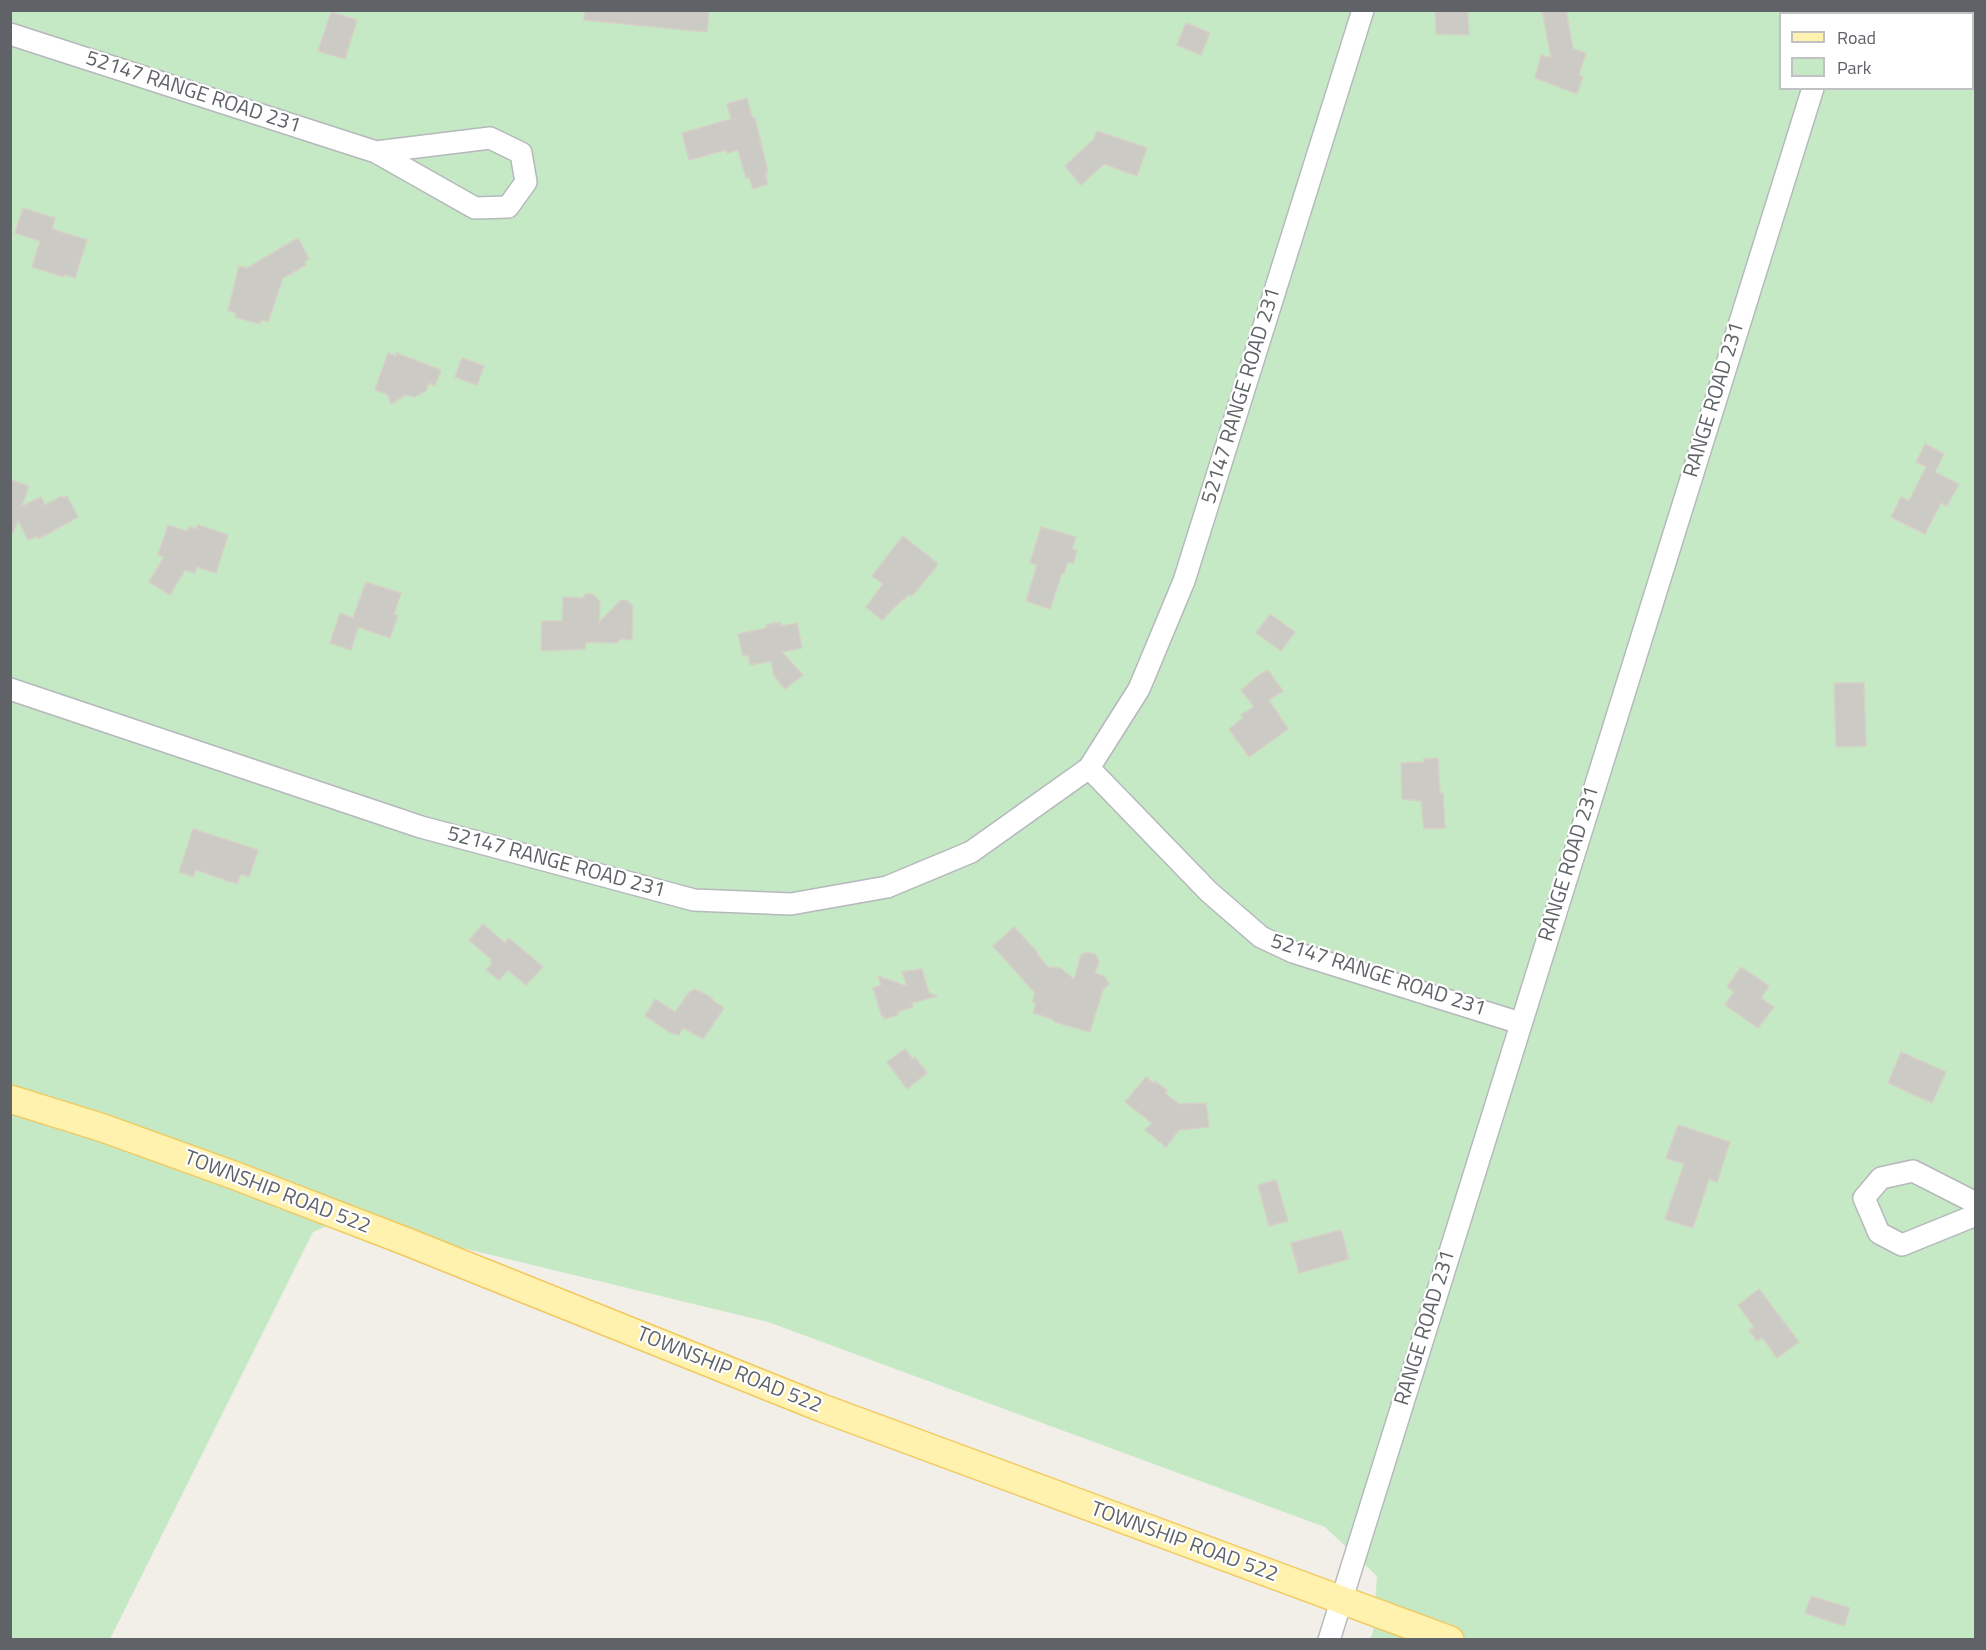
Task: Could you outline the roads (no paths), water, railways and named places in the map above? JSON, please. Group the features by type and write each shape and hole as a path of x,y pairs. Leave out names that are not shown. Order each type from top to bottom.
{"main road":[{"name":"TOWNSHIP ROAD 522","path":"10,1099 103,1128 236,1176 822,1408 1450,1640"}],"street":[{"name":"52147 RANGE ROAD 231","path":"10,689 422,826 694,900 792,904 887,887 971,852 1089,768 1139,689 1184,581 1363,10"},
{"name":"52147 RANGE ROAD 231","path":"10,34 376,152 475,208 508,207 526,182 521,153 489,138 376,152"},
{"name":"RANGE ROAD 231","path":"1329,1640 1812,90"},
{"name":"52147 RANGE ROAD 231","path":"1089,768 1209,892 1261,937 1293,952 1520,1023"},
{"path":"1976,1203 1913,1171 1881,1179 1864,1198 1878,1233 1902,1245 1976,1215"}]}
